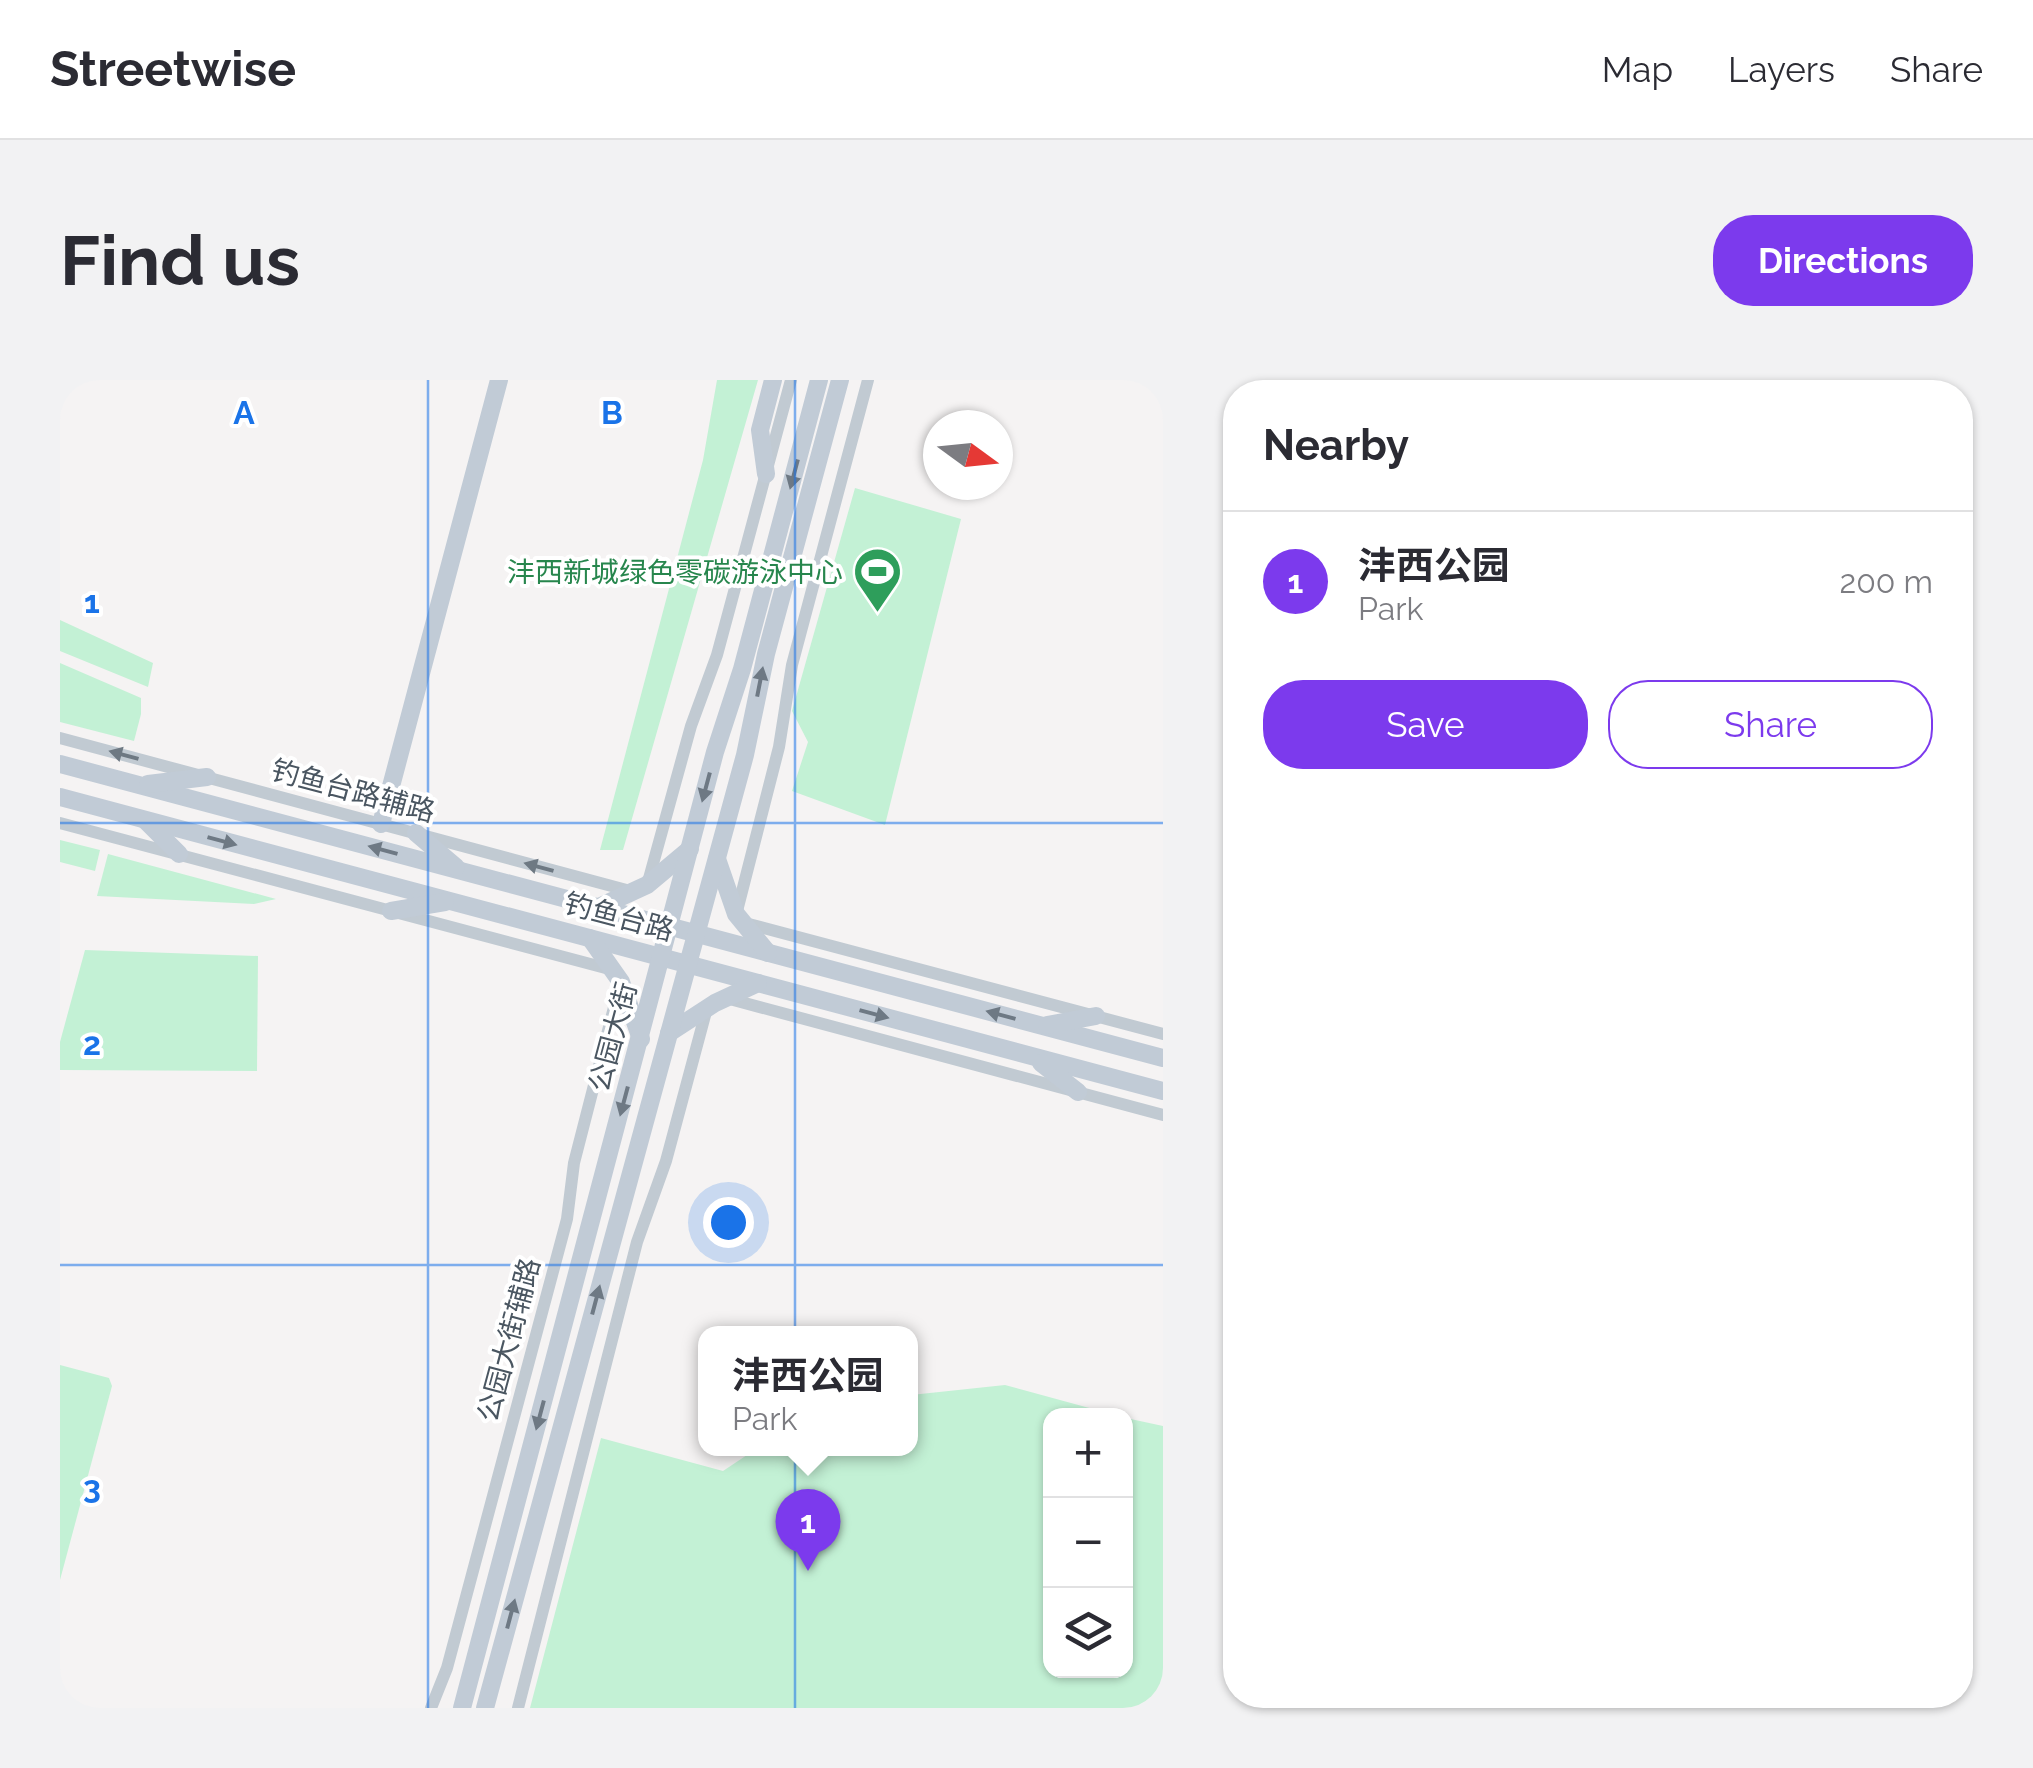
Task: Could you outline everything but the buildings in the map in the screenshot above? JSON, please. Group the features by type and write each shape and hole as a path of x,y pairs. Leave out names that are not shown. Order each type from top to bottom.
{"main road":[{"path":"381,824 498,380"},
{"path":"766,474 760,430 773,380"},
{"name":"公园大街","path":"462,1708 715,752 742,669 819,380"},
{"name":"公园大街","path":"485,1708 745,755 766,654 840,380"},
{"name":"钓鱼台路","path":"60,764 1163,1058"},
{"path":"139,786 207,778"},
{"name":"钓鱼台路","path":"60,798 1163,1091"},
{"path":"146,820 178,854"},
{"path":"416,834 460,871"},
{"path":"598,908 641,888 690,848"},
{"path":"717,858 740,918 768,953"},
{"path":"516,919 524,888"},
{"path":"391,911 451,902"},
{"path":"590,938 617,976 641,1039"},
{"path":"824,1000 832,970"},
{"path":"669,1034 707,1008 758,983"},
{"path":"1042,1026 1096,1016"},
{"path":"1033,1056 1078,1092"}],"street":[{"path":"641,888 717,655 791,380"},
{"path":"868,380 792,665 740,918 1163,1034"},
{"name":"钓鱼台路辅路","path":"60,738 416,834 641,888"},
{"path":"60,823 617,976"},
{"name":"公园大街辅路","path":"431,1708 447,1668 567,1219 574,1163 617,976"},
{"path":"726,998 1163,1114"},
{"path":"518,1708 637,1242 666,1162 707,1008"}],"green space":[{"path":"717,380 758,380 623,850 600,850 703,460"},
{"name":"沣西新城绿色零碳游泳中心","path":"855,488 961,519 885,825 792,791 808,742 792,711"},
{"path":"60,620 153,663 148,687 60,651"},
{"path":"60,663 141,698 134,741 60,722"},
{"path":"60,840 100,850 95,871 60,862"},
{"path":"108,854 276,899 254,904 97,896"},
{"path":"85,950 258,956 257,1071 60,1070 60,1042"},
{"path":"60,1365 109,1378 112,1386 60,1580"},
{"path":"1005,1385 1089,1408 1043,1408 1043,1678 1133,1678 1133,1420 1163,1426 1163,1691 1135,1708 530,1708 601,1438 723,1471 746,1456 918,1456 918,1394"}],"place":[{"name":"沣西新城绿色零碳游泳中心","path":"878,614"},
{"name":"沣西公园","path":"808,1571"}]}
